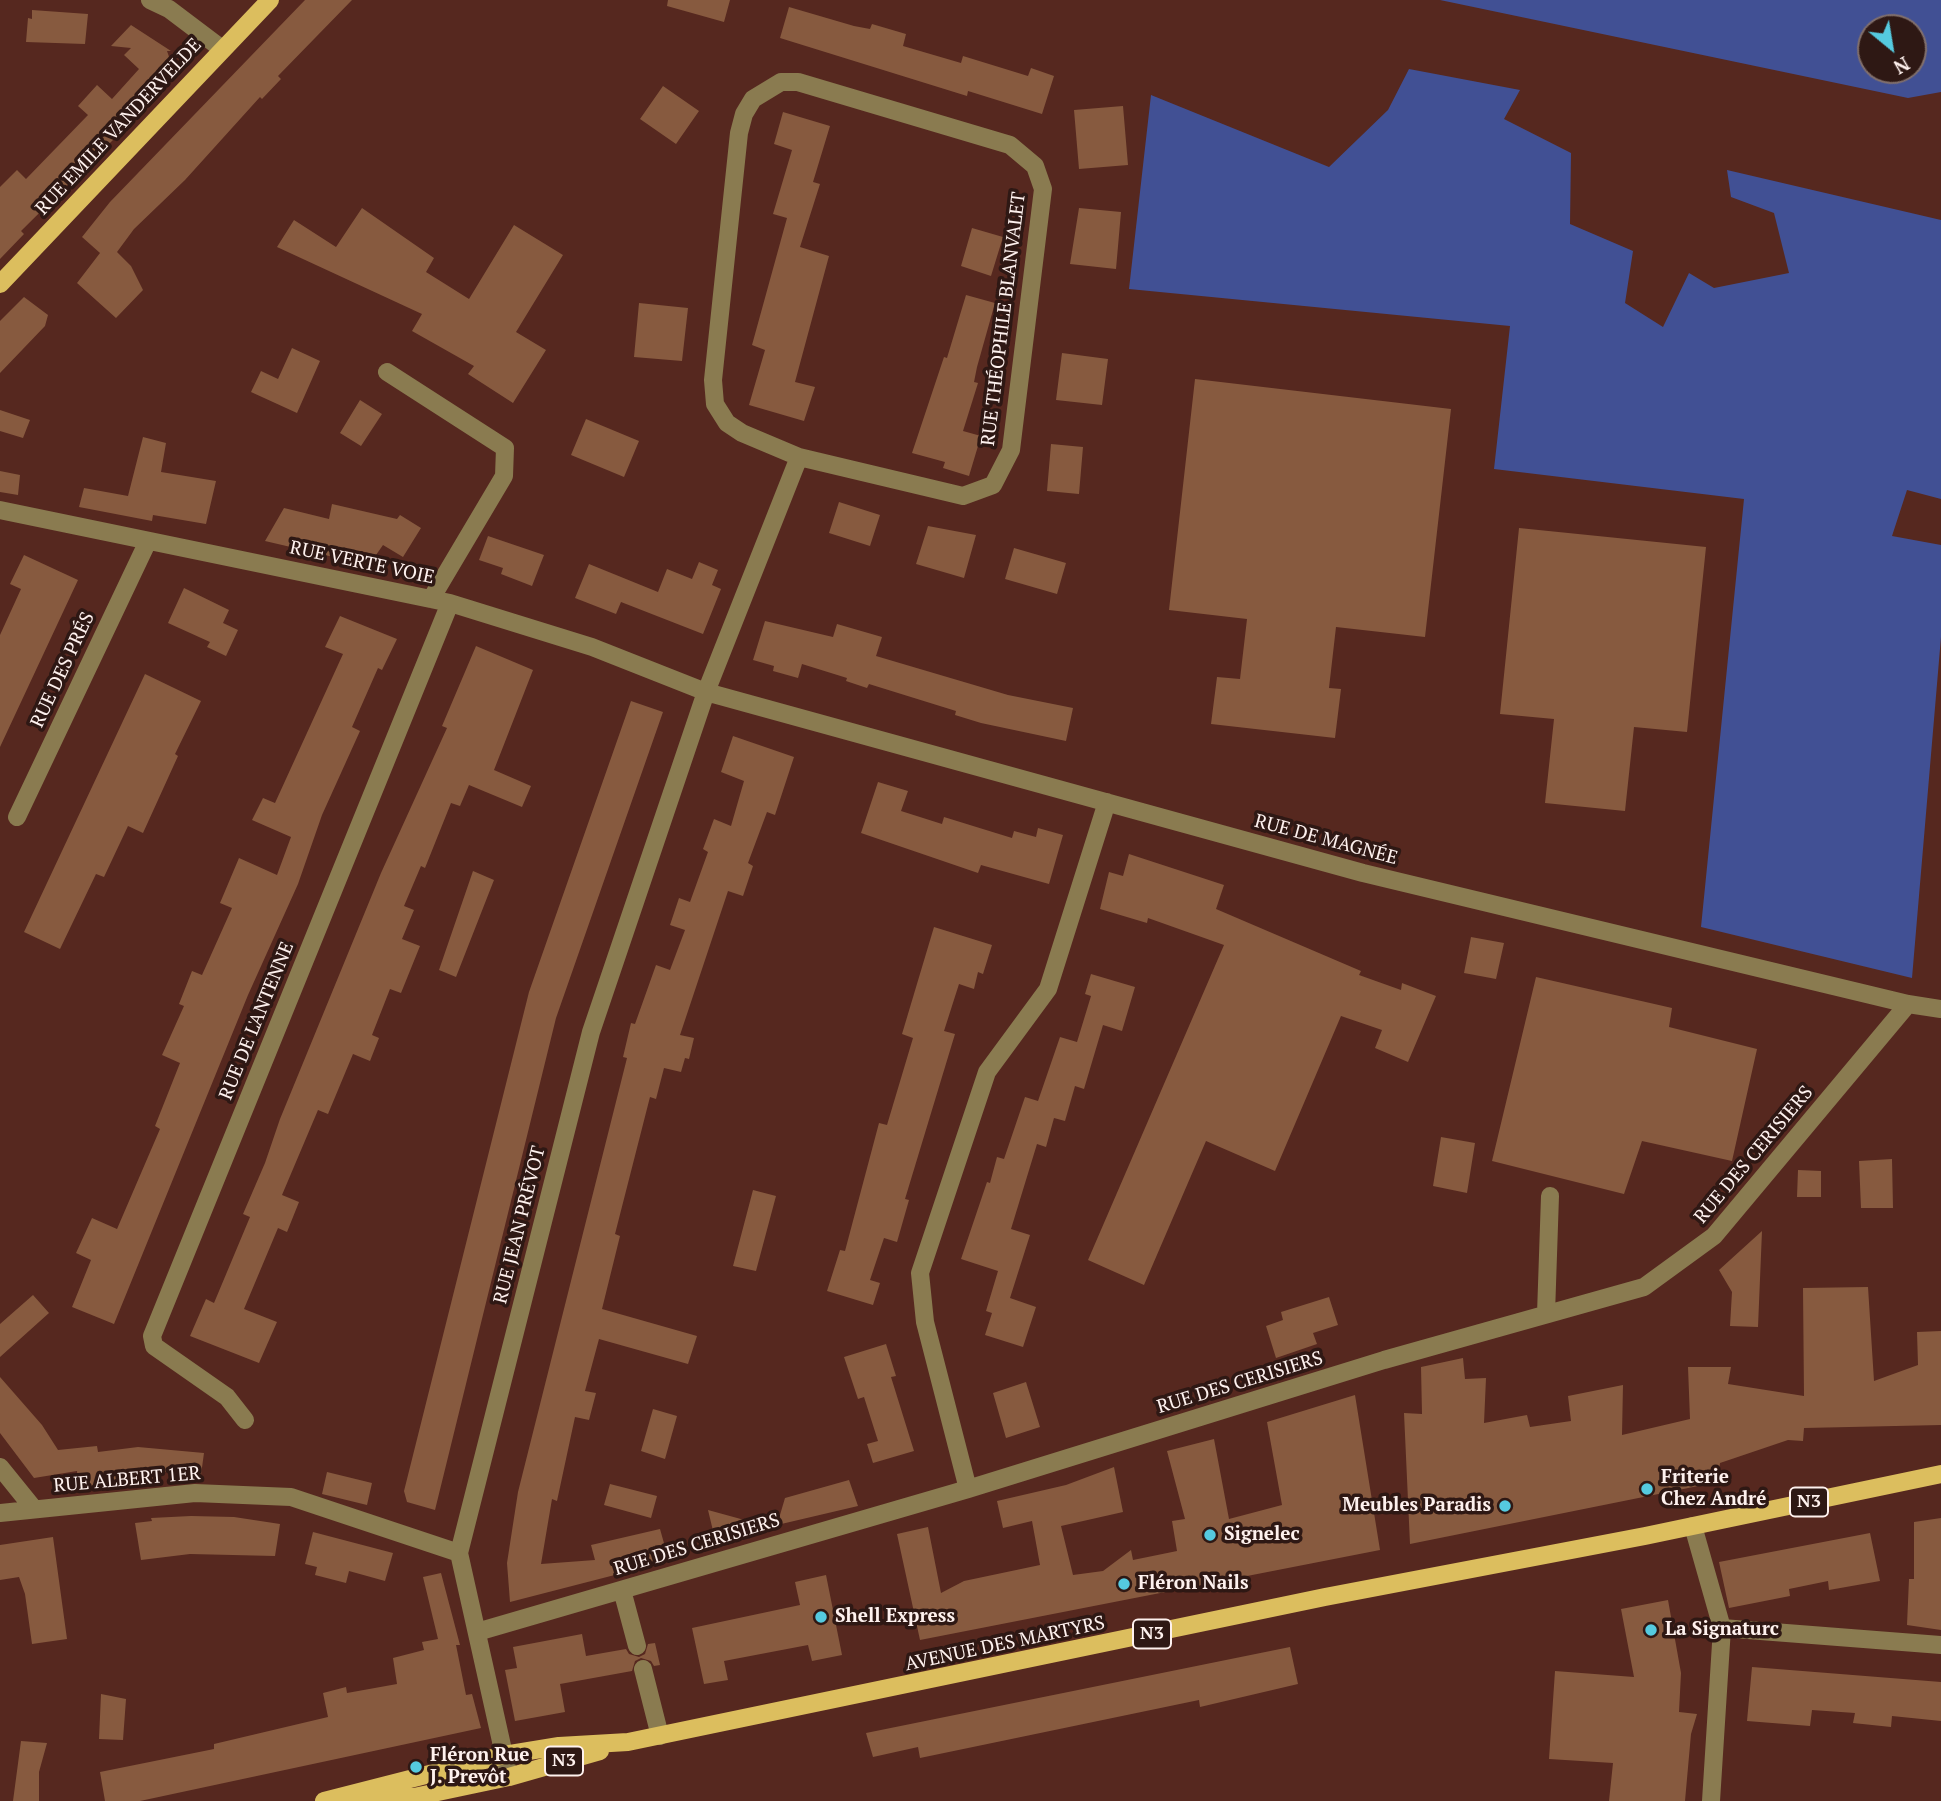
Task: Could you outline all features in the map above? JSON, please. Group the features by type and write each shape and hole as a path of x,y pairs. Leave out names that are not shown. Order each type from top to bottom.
{"main road":[{"name":"RUE EMILE VANDERVELDE","path":"0,284 270,0"},
{"name":"N3","path":"1684,1528 1941,1474"},
{"name":"AVENUE DES MARTYRS","path":"343,1797 414,1797 509,1777 660,1736 1325,1597 1684,1528"},
{"name":"AVENUE DES MARTYRS","path":"324,1801 448,1767 504,1755 559,1745 624,1744"}],"street":[{"path":"150,0 169,9 222,49"},
{"name":"RUE THÉOPHILE BLANVALET","path":"781,82 798,82 1010,145 1035,166 1043,189 1011,450 993,485 963,496 799,457 742,433 727,423 715,404 713,380 739,133 744,114 753,99 781,82"},
{"path":"387,372 505,448 504,476 431,599"},
{"path":"706,692 799,457"},
{"name":"RUE VERTE VOIE","path":"0,510 450,603 592,647 706,692"},
{"name":"RUE DES PRÉS","path":"17,817 148,541"},
{"name":"RUE DE L'ANTENNE","path":"245,1420 227,1397 154,1346 152,1336 450,603"},
{"name":"RUE DE MAGNÉE","path":"706,692 1363,873 1908,1004 1941,1009"},
{"name":"RUE JEAN PRÉVOT","path":"509,1777 459,1553 591,1032 706,692"},
{"path":"968,1489 925,1322 920,1273 987,1072 1048,989 1107,802"},
{"name":"RUE DES CERISIERS","path":"477,1632 968,1489 1384,1360 1644,1287 1714,1236 1908,1004"},
{"path":"1546,1314 1550,1196"},
{"path":"0,1467 34,1509"},
{"name":"RUE ALBERT 1ER","path":"0,1513 195,1493 291,1497 459,1553"},
{"path":"1684,1528 1722,1628 1712,1801"},
{"path":"622,1590 637,1646"},
{"path":"1722,1628 1941,1645"},
{"path":"643,1669 660,1736"}],"shaded area":[{"path":"1440,0 1941,0 1941,92 1908,98"},
{"path":"1409,69 1520,90 1504,119 1571,153 1570,224 1633,251 1625,303 1663,327 1689,273 1714,288 1789,273 1774,213 1731,197 1727,170 1941,220 1941,499 1907,490 1892,536 1941,545 1941,637 1912,978 1701,927 1744,499 1494,469 1510,326 1129,289 1151,95 1329,167 1388,110"}],"building":[{"path":"305,0 352,0 278,76 281,79 262,99 260,97 185,180 134,229 117,252 131,266 143,290 116,318 77,283 100,253 82,237 110,202"},
{"path":"668,0 730,0 724,22 667,6"},
{"path":"789,7 854,26 870,29 872,24 906,34 903,46 961,63 963,56 1028,76 1031,68 1054,76 1042,114 968,91 967,96 780,38"},
{"path":"32,10 88,14 85,44 26,42 28,18 32,19"},
{"path":"131,25 171,51 167,51 174,71 114,139 21,231 24,234 0,259 0,187 17,170 26,179 88,115 78,106 97,85 112,99 139,69 124,55 131,48 111,46"},
{"path":"663,86 699,111 676,144 640,119"},
{"path":"1123,106 1128,165 1079,169 1074,110"},
{"path":"783,112 830,126 813,182 820,184 800,247 829,256 795,382 815,387 804,421 749,405 765,350 752,345 787,218 773,214 792,150 774,144"},
{"path":"362,208 434,258 426,272 469,299 514,225 563,255 516,332 546,350 513,403 468,374 474,366 412,331 422,314 277,247 294,220 336,247"},
{"path":"1079,208 1121,212 1116,269 1070,264"},
{"path":"972,228 1003,237 991,276 961,266"},
{"path":"966,295 995,303 977,367 974,382 978,383 963,431 981,436 969,476 943,468 945,462 912,453 944,357 947,358"},
{"path":"24,297 48,315 45,326 0,373 0,321"},
{"path":"639,303 688,308 682,361 634,357"},
{"path":"292,348 320,361 297,413 251,392 261,371 278,379"},
{"path":"1062,353 1108,359 1102,405 1056,400"},
{"path":"1195,379 1451,409 1425,637 1336,627 1329,688 1341,689 1335,738 1211,724 1217,677 1240,679 1247,619 1169,610"},
{"path":"360,400 382,414 361,446 340,433"},
{"path":"0,410 30,420 23,438 0,431"},
{"path":"586,419 639,441 624,477 571,455"},
{"path":"143,437 166,443 161,472 216,481 206,524 153,515 152,521 79,507 84,488 128,496"},
{"path":"1051,444 1083,447 1079,494 1047,491"},
{"path":"0,471 20,475 18,495 0,492"},
{"path":"839,502 880,515 870,546 829,533"},
{"path":"332,504 397,519 400,515 421,528 403,557 383,545 376,555 361,551 359,563 265,541 284,508 329,519"},
{"path":"928,526 976,535 964,578 916,564"},
{"path":"1519,528 1706,547 1687,732 1634,727 1625,811 1545,803 1554,719 1500,714"},
{"path":"488,536 544,555 532,586 501,574 503,568 479,560"},
{"path":"1014,548 1066,563 1057,594 1005,579"},
{"path":"24,555 78,580 0,747 0,635 21,589 10,584"},
{"path":"699,562 718,570 712,585 721,589 703,634 621,602 616,614 575,598 589,564 658,592 667,569 692,579"},
{"path":"184,588 229,610 223,623 238,630 226,656 207,647 210,642 168,623"},
{"path":"340,616 397,639 382,670 378,668 352,727 360,731 322,815 298,884 248,995 114,1324 72,1307 91,1260 76,1253 92,1218 117,1229 160,1129 155,1126 180,1063 162,1055 184,1006 179,1004 192,971 202,975 232,908 220,903 239,858 277,875 291,837 252,820 263,798 275,803 343,654 325,647"},
{"path":"765,621 833,637 837,624 882,637 876,656 1008,695 1073,708 1066,741 981,723 955,715 956,711 869,684 867,688 846,681 847,678 802,664 798,678 773,671 774,666 753,660"},
{"path":"476,646 533,670 494,770 531,786 522,807 469,785 460,806 451,803 425,868 421,866 404,906 414,910 402,939 420,946 401,993 390,989 372,1035 379,1038 370,1061 353,1054 328,1114 318,1110 282,1195 299,1202 287,1232 278,1228 244,1309 277,1322 259,1363 190,1336 206,1299 214,1303 250,1217 243,1214 280,1119 381,873 447,728 442,726"},
{"path":"145,674 201,701 175,754 178,756 143,833 128,826 104,877 96,874 60,949 24,932"},
{"path":"631,701 663,712 556,1018 435,1510 407,1502 404,1491 529,992"},
{"path":"733,736 794,757 775,815 767,812 748,863 753,866 743,896 728,891 680,1035 694,1038 689,1059 685,1058 681,1072 664,1068 656,1099 650,1097 615,1234 620,1236 602,1309 697,1336 688,1364 599,1339 585,1391 596,1393 589,1420 575,1417 557,1501 552,1499 541,1564 595,1560 591,1545 660,1529 669,1561 510,1602 507,1563 518,1492 627,1058 623,1057 631,1023 635,1024 656,965 670,970 685,930 670,925 679,898 690,902 708,852 703,849 714,819 731,826 744,781 721,772"},
{"path":"878,782 908,791 901,811 942,824 944,817 1012,838 1014,831 1036,837 1038,828 1063,835 1049,884 981,865 978,873 861,833"},
{"path":"1129,854 1224,885 1216,909 1361,971 1359,975 1401,990 1402,983 1436,996 1408,1062 1375,1048 1382,1030 1341,1016 1275,1171 1206,1141 1144,1285 1088,1260 1224,945 1148,918 1147,923 1100,909 1109,872 1123,876"},
{"path":"473,871 494,880 456,977 439,970"},
{"path":"934,927 992,945 983,974 978,972 974,989 959,984 944,1031 955,1034 905,1199 909,1200 897,1242 884,1238 870,1280 880,1283 873,1305 827,1291 840,1250 845,1251 879,1123 887,1125 913,1038 902,1034"},
{"path":"1471,937 1504,943 1496,979 1464,973"},
{"path":"1091,974 1135,987 1122,1031 1103,1025 1084,1089 1075,1086 1065,1121 1054,1118 1046,1147 1037,1144 1011,1229 1030,1235 1010,1298 1036,1307 1023,1347 985,1335 992,1313 986,1311 998,1271 961,1259 987,1182 990,1183 997,1157 1004,1159 1025,1097 1038,1101 1060,1037 1077,1042 1091,996 1085,994"},
{"path":"1536,977 1672,1008 1669,1027 1757,1049 1732,1161 1642,1141 1624,1194 1492,1161"},
{"path":"1441,1137 1475,1143 1467,1193 1433,1186"},
{"path":"1892,1159 1893,1208 1861,1208 1859,1161"},
{"path":"1798,1170 1821,1171 1821,1197 1797,1197"},
{"path":"753,1190 776,1196 756,1271 733,1266"},
{"path":"1762,1231 1758,1327 1730,1326 1732,1292 1719,1270"},
{"path":"1868,1287 1874,1381 1918,1365 1917,1332 1941,1331 1941,1425 1804,1428 1803,1441 1788,1440 1720,1463 1718,1482 1410,1544 1404,1413 1422,1414 1421,1367 1463,1358 1465,1379 1486,1378 1484,1423 1527,1415 1530,1427 1571,1421 1568,1396 1623,1385 1622,1435 1690,1419 1688,1367 1731,1367 1728,1384 1804,1396 1803,1288"},
{"path":"33,1295 49,1313 0,1357 0,1324"},
{"path":"1329,1297 1338,1325 1313,1333 1317,1344 1276,1358 1266,1326 1283,1320 1281,1312"},
{"path":"886,1344 896,1376 891,1377 914,1451 873,1463 867,1444 878,1441 864,1397 858,1399 844,1357"},
{"path":"0,1377 42,1425 58,1450 97,1446 98,1452 138,1447 204,1453 201,1475 156,1471 155,1482 85,1490 85,1485 78,1486 77,1471 34,1478 0,1433"},
{"path":"1026,1382 1040,1427 1006,1438 993,1393"},
{"path":"1355,1395 1380,1550 920,1640 897,1534 928,1527 941,1593 964,1581 1040,1565 1032,1521 1003,1528 997,1501 1066,1485 1114,1467 1123,1512 1061,1526 1073,1575 1103,1571 1131,1550 1133,1560 1177,1551 1172,1521 1185,1519 1167,1451 1214,1439 1229,1519 1282,1505 1267,1422"},
{"path":"653,1409 677,1416 665,1459 641,1451"},
{"path":"327,1472 372,1483 367,1505 322,1494"},
{"path":"849,1480 858,1506 777,1525 785,1498"},
{"path":"610,1484 657,1496 651,1518 604,1505"},
{"path":"708,1510 770,1527 715,1539"},
{"path":"234,1517 280,1524 275,1556 190,1554 141,1560 135,1523 152,1521 151,1518"},
{"path":"1941,1518 1941,1630 1907,1625 1909,1579 1914,1579 1914,1522"},
{"path":"313,1532 393,1553 385,1581 349,1571 346,1583 315,1575 317,1567 305,1564"},
{"path":"1870,1533 1880,1581 1829,1590 1828,1581 1789,1589 1790,1596 1729,1608 1719,1562"},
{"path":"53,1537 67,1639 32,1644 25,1594 19,1577 0,1580 0,1545"},
{"path":"441,1573 460,1645 456,1645 466,1695 472,1694 481,1728 140,1801 105,1801 100,1772 214,1749 214,1744 328,1717 323,1693 346,1687 347,1693 397,1684 393,1658 424,1650 422,1642 438,1639 423,1577"},
{"path":"826,1575 842,1655 812,1661 808,1645 724,1661 728,1680 704,1684 692,1628 800,1605 795,1582"},
{"path":"1668,1600 1681,1673 1679,1712 1697,1714 1691,1734 1685,1801 1609,1801 1613,1763 1549,1759 1555,1671 1634,1677 1621,1609"},
{"path":"582,1634 586,1656 626,1649 629,1654 639,1657 645,1654 648,1644 655,1643 660,1665 654,1666 651,1661 641,1658 635,1661 632,1671 560,1684 565,1712 515,1721 505,1670 517,1668 513,1647"},
{"path":"1290,1647 1298,1684 1200,1707 1199,1700 920,1758 918,1747 873,1757 866,1733"},
{"path":"1752,1667 1941,1682 1941,1721 1892,1716 1891,1727 1853,1723 1855,1713 1812,1710 1810,1726 1747,1721"},
{"path":"101,1694 126,1699 123,1740 99,1739"},
{"path":"21,1741 47,1743 39,1772 39,1801 13,1801"}],"place":[{"name":"Friterie Chez André","path":"1647,1489"},
{"name":"Meubles Paradis","path":"1505,1506"},
{"name":"Signelec","path":"1210,1535"},
{"name":"Fléron Nails","path":"1124,1584"},
{"name":"Shell Express","path":"821,1617"},
{"name":"La Signaturc","path":"1651,1630"},
{"name":"Fléron Rue J. Prevôt","path":"416,1767"}]}
